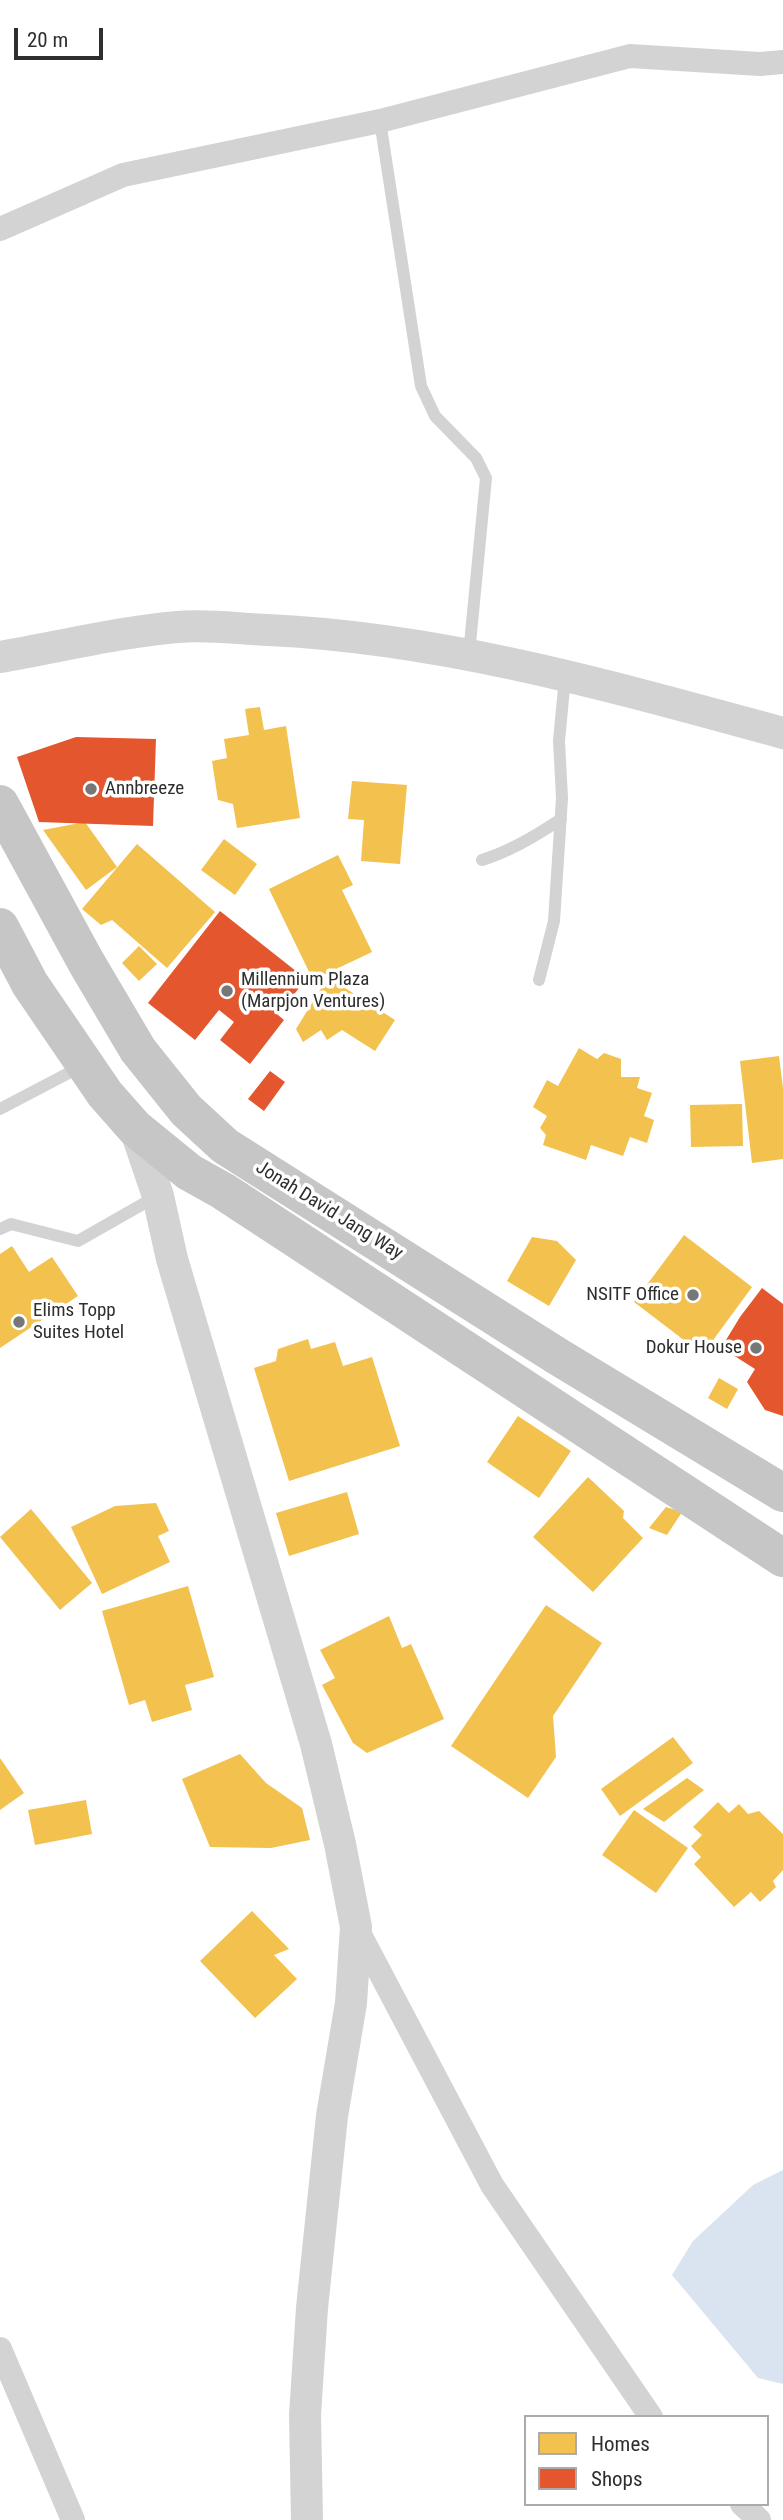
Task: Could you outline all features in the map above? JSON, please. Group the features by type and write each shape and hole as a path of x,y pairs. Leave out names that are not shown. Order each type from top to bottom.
{"main road":[{"name":"Jonah David Jang Way","path":"0,804 86,962 138,1050 186,1110 225,1146 557,1356 783,1493"},
{"path":"0,927 30,984 106,1094 135,1128 189,1171 783,1558"}],"street":[{"path":"0,229 123,175 380,121 630,56 760,64 783,62"},
{"path":"0,657 180,626 321,633 469,654 783,733"},
{"path":"135,1128 158,1196 172,1259 316,1744 356,1927 351,2003 332,2116 312,2308 305,2414 307,2520"},
{"path":"356,1927 492,2185 650,2415"},
{"path":"0,2349 73,2520"},
{"path":"744,2506 759,2520"}],"lane":[{"path":"380,121 421,386 435,416 477,458 486,478 469,654"},
{"path":"539,980 554,921 561,819 559,741 565,676"},
{"path":"482,860 500,855 561,819"},
{"path":"0,1109 86,1064"},
{"path":"0,1229 11,1224 78,1241 158,1196"}],"shaded area":[{"path":"783,2170 783,2384 758,2378 672,2275 693,2241 753,2185"}],"building: Homes":[{"path":"260,707 264,730 286,726 300,818 237,828 233,804 218,800 212,761 227,758 224,739 249,735 245,709"},
{"path":"352,781 407,785 400,864 361,861 364,820 348,819"},
{"path":"85,822 117,867 86,890 43,830"},
{"path":"224,839 257,864 235,895 201,870"},
{"path":"137,844 215,912 167,968 112,920 101,925 82,909"},
{"path":"338,855 353,885 342,890 372,952 313,980 269,889"},
{"path":"139,946 157,964 139,981 122,963"},
{"path":"328,977 395,1020 375,1051 342,1030 327,1040 321,1030 303,1042 296,1029"},
{"path":"579,1048 597,1059 604,1053 621,1059 621,1077 640,1077 637,1088 652,1093 644,1116 654,1120 647,1143 630,1137 623,1156 591,1145 586,1160 543,1145 546,1135 540,1128 547,1116 533,1107 547,1080 558,1086"},
{"path":"779,1056 783,1088 783,1159 752,1163 740,1061"},
{"path":"742,1104 743,1146 691,1147 690,1105"},
{"name":"NSITF Office","path":"684,1235 752,1287 711,1343 701,1336 693,1347 634,1302"},
{"path":"532,1237 557,1241 576,1260 549,1306 507,1281"},
{"name":"Elims Topp Suites Hotel","path":"12,1246 29,1272 52,1257 78,1296 0,1348 0,1254"},
{"path":"308,1339 311,1349 335,1342 343,1366 372,1357 400,1446 289,1481 254,1368 276,1361 278,1349"},
{"path":"719,1378 738,1389 727,1409 708,1398"},
{"path":"518,1416 571,1451 539,1498 487,1462"},
{"path":"588,1477 624,1511 623,1518 643,1538 593,1592 533,1537"},
{"path":"347,1492 359,1534 289,1556 276,1513"},
{"path":"156,1503 169,1531 158,1536 170,1562 102,1594 71,1527 115,1506"},
{"path":"666,1507 682,1512 667,1535 649,1528"},
{"path":"31,1509 92,1583 60,1610 0,1537"},
{"path":"188,1586 214,1677 185,1685 192,1710 152,1722 145,1700 129,1705 102,1611"},
{"path":"546,1605 602,1643 553,1716 556,1757 528,1798 451,1746"},
{"path":"389,1616 402,1648 411,1644 444,1719 367,1753 353,1743 322,1685 335,1678 320,1650"},
{"path":"673,1737 693,1763 620,1816 601,1789"},
{"path":"240,1754 266,1783 302,1808 310,1840 271,1848 210,1847 182,1779"},
{"path":"0,1758 24,1793 0,1810"},
{"path":"687,1778 704,1790 664,1822 643,1809"},
{"path":"86,1800 92,1834 35,1845 28,1810"},
{"path":"718,1802 729,1813 739,1804 748,1814 759,1811 783,1834 783,1870 773,1881 776,1887 760,1902 751,1892 734,1907 694,1864 701,1857 691,1846 702,1835 693,1827"},
{"path":"634,1810 688,1848 656,1893 602,1855"},
{"path":"252,1911 289,1949 274,1955 297,1979 255,2018 200,1961"}],"building: Shops":[{"name":"Annbreeze","path":"76,737 156,739 153,826 39,822 17,757"},
{"name":"Millennium Plaza (Marpjon Ventures)","path":"220,911 306,979 278,1015 284,1020 250,1064 220,1040 234,1022 219,1010 195,1040 148,1003"},
{"path":"270,1071 285,1082 264,1111 248,1099"},
{"name":"Dokur House","path":"762,1288 783,1304 783,1416 765,1410 747,1382 755,1369 733,1355 726,1340"}],"place":[{"name":"Annbreeze","path":"91,789"},
{"name":"Millennium Plaza (Marpjon Ventures)","path":"227,991"},
{"name":"NSITF Office","path":"693,1295"},
{"name":"Elims Topp Suites Hotel","path":"19,1322"},
{"name":"Dokur House","path":"756,1348"}]}
